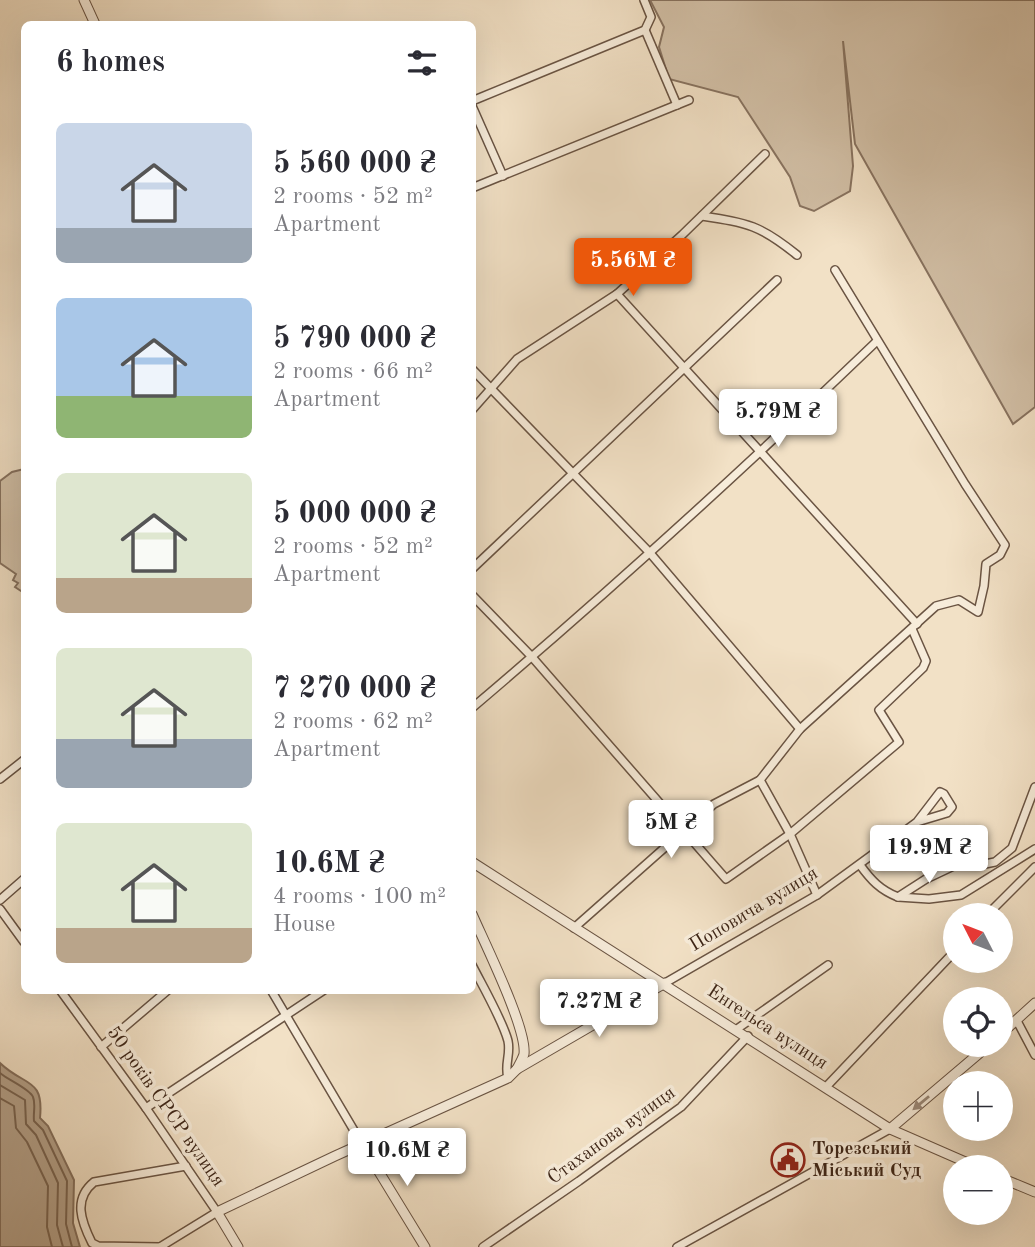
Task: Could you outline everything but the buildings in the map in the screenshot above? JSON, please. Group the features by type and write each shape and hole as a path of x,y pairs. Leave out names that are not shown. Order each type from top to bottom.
{"street":[{"path":"84,0 94,21"},
{"path":"476,101 645,30 651,17 644,0"},
{"path":"645,30 677,106"},
{"path":"476,186 689,100"},
{"path":"476,112 503,176"},
{"path":"476,406 517,359 617,294 765,154"},
{"path":"702,216 755,226 772,235 797,255"},
{"path":"574,928 714,804 760,780 800,729 936,606 959,600 978,612 986,564 1000,555 1004,545 835,270"},
{"path":"476,565 777,280"},
{"path":"476,599 532,657 726,879 790,834 899,742 879,710 923,668 926,661 915,626 762,452 617,294"},
{"path":"476,705 650,554 762,452 877,341"},
{"path":"476,374 650,554 800,729"},
{"path":"0,779 21,762"},
{"path":"760,780 790,834 817,895"},
{"path":"898,897 926,879 964,861 976,859 985,864 995,862 1012,848 1035,787"},
{"name":"Поповича вулиця","path":"665,983 817,895 917,822 935,796 940,792 944,794 952,807 947,813 917,822"},
{"path":"860,865 873,883 886,892 898,897 929,899 961,895 1035,849"},
{"name":"Енгельса вулиця","path":"476,865 890,1129 950,1155"},
{"path":"999,903 1035,867"},
{"path":"0,900 21,881"},
{"path":"0,909 21,938"},
{"path":"476,923 522,1036 524,1054 517,1069"},
{"path":"826,1087 943,964"},
{"path":"737,1029 828,965"},
{"path":"476,973 508,1040 509,1057 505,1067 508,1078"},
{"path":"186,1166 94,1182 85,1189 80,1210 92,1243 98,1246 160,1247 217,1212 508,1078 517,1069 665,983"},
{"name":"50 років СРСР вулиця","path":"63,994 146,1108 238,1247"},
{"path":"101,1047 162,994"},
{"path":"273,994 425,1247"},
{"path":"146,1108 318,994"},
{"path":"1013,1024 1035,1003"},
{"path":"1017,1021 1035,1055"},
{"name":"Стаханова вулиця","path":"483,1247 681,1107 748,1036"},
{"path":"677,1247 890,1129 975,1057"},
{"path":"375,1165 379,1149 388,1132"},
{"path":"1013,1183 1035,1192"}],"shaded area":[{"path":"650,0 1035,0 1035,407 1013,424 855,144 843,41 853,166 850,191 814,211 800,206 790,177 738,97 669,79 659,47 664,27"},
{"path":"21,470 21,591 15,587 18,583 13,580 16,574 0,563 0,481 12,472"}],"water":[{"path":"0,1063 31,1084 39,1095 40,1118 48,1126 74,1180 73,1223 80,1247 0,1247"}],"place":[{"name":"Торезський Міський Суд","path":"788,1160"}]}
